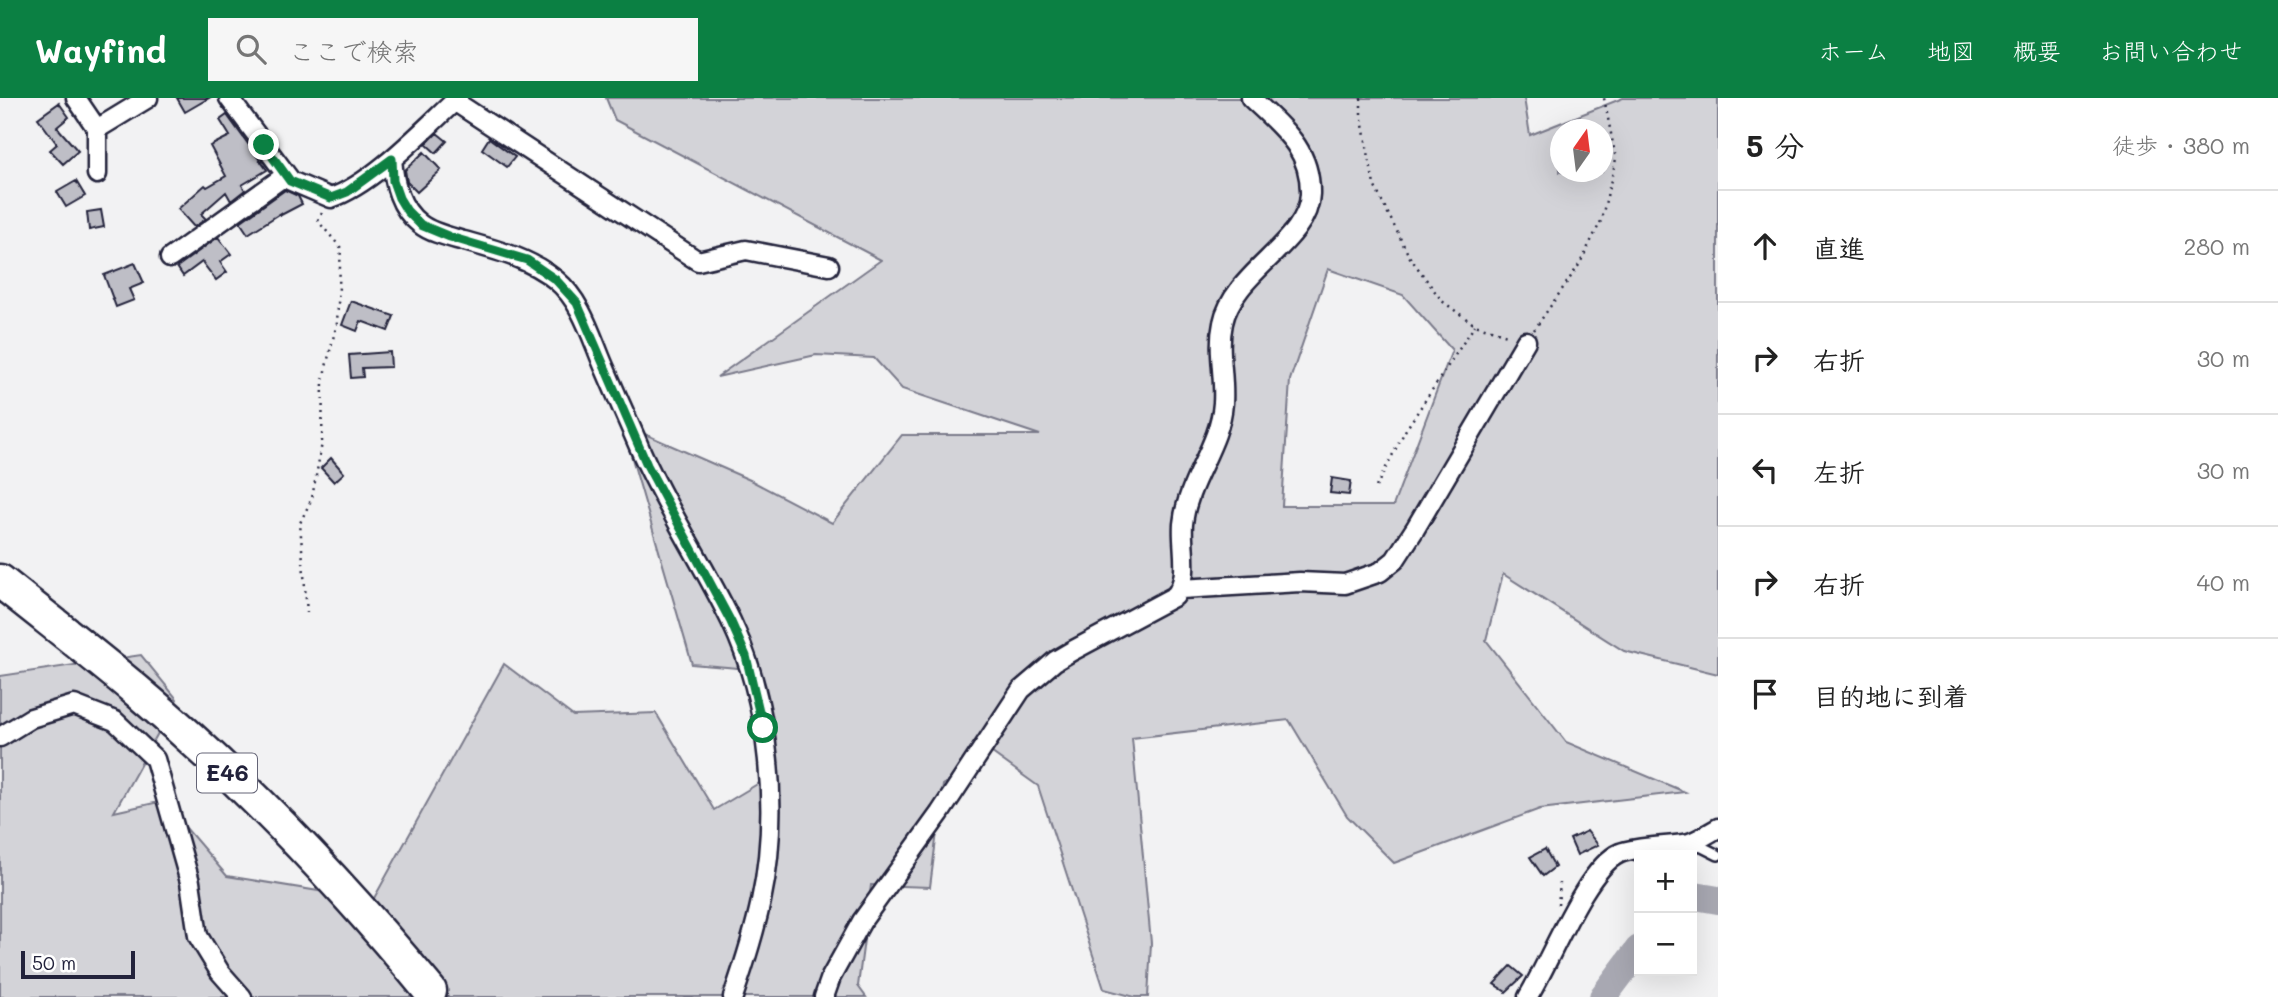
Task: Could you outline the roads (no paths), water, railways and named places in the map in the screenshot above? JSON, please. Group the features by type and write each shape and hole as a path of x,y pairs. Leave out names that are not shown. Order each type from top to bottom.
{"highway":[{"name":"E46","path":"0,581 138,692 247,791 376,925 423,994"},
{"name":"E46","path":"0,603 110,690 215,783 423,994"}],"street":[{"path":"76,98 97,129 97,174"},
{"path":"97,129 148,98"},
{"path":"229,98 290,181 331,198 347,192 392,159 456,100 698,261 746,250 829,267"},
{"path":"824,997 831,977 862,921 940,813 1021,690 1063,656 1175,596 1181,589 1184,579 1183,522 1194,487 1212,447 1223,403 1220,353 1228,306 1240,288 1306,217 1310,195 1303,154 1296,142 1251,98"},
{"path":"392,159 393,181 399,198 421,225 450,237 527,260 556,280 577,303 647,465 731,622 746,656 763,728 770,791 770,836 762,899 733,997"},
{"path":"170,258 286,175"},
{"path":"1181,589 1300,582 1345,584 1380,572 1395,560 1415,529 1526,341"},
{"path":"0,737 31,718 74,705 115,721 155,760 190,882 198,936 220,972 242,997"},
{"path":"1528,997 1577,903 1603,866 1620,853 1692,842 1718,828"}],"lane":[{"path":"1692,842 1718,855"}],"waterway":[{"path":"1697,896 1718,900"},
{"path":"1603,997 1634,956"}]}
